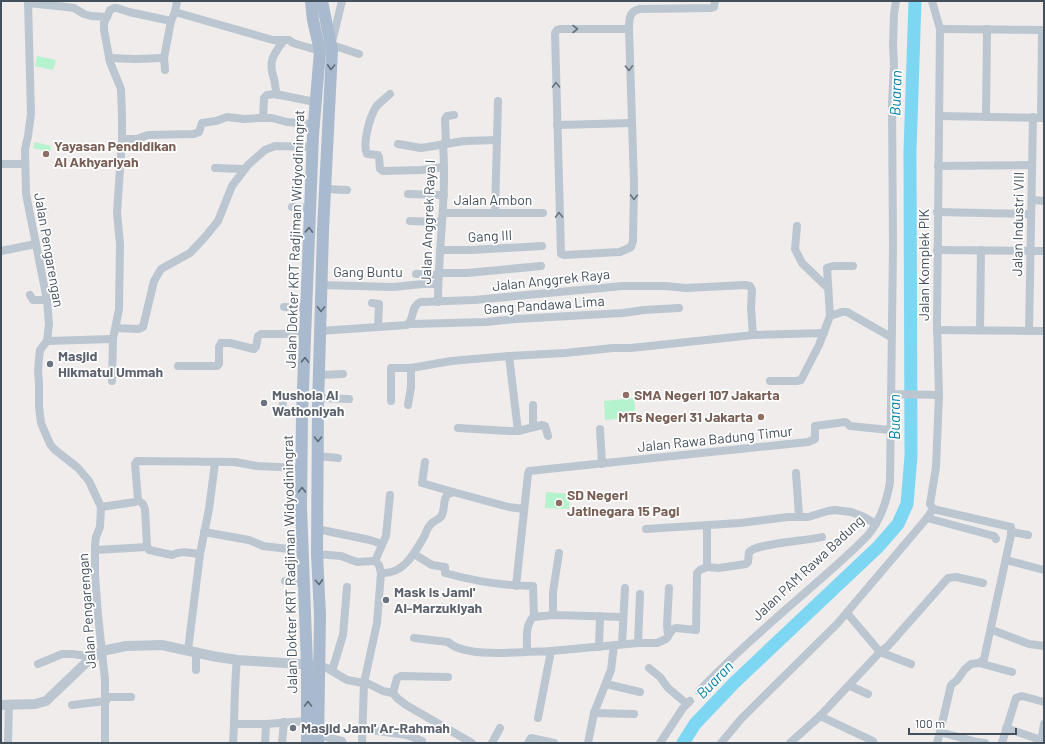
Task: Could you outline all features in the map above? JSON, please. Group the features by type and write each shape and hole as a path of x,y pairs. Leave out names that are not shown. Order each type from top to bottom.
{"main road":[{"name":"Jalan Dokter KRT Radjiman Widyodiningrat","path":"311,1 313,20 320,51 313,124 302,414 302,555 313,665 318,739"},
{"name":"Jalan Dokter KRT Radjiman Widyodiningrat","path":"308,743 308,721 313,665 320,615 317,554 318,398 321,285 332,44 322,1"}],"street":[{"path":"342,1 332,44 359,54"},
{"path":"629,29 560,29 555,33 560,250 561,254 564,255 620,252 631,247 633,241 634,184 629,17 635,10 711,8 714,7 715,1"},
{"name":"Jalan PAM Rawa Badung","path":"699,691 748,643 825,575 868,534 876,524 888,493 890,482 890,430 893,394 891,337 893,246 892,104 894,14 896,1"},
{"name":"Jalan Komplek PIK","path":"932,1 940,29 937,330 1044,331"},
{"path":"28,2 74,8 84,14 108,17"},
{"name":"Jalan Pengarengan","path":"28,2 31,114 24,164 28,213 36,244 47,300 49,324 47,341 40,350 38,371 41,423 50,444 54,449 78,468 89,481 101,507 100,526 96,537 96,550 98,615 104,664 106,699 105,743"},
{"path":"112,381 113,339 119,309 120,244 117,213 122,139 121,89 109,58 104,23 110,10 115,4 117,8 128,12 171,21"},
{"path":"166,70 164,58 174,5 216,23 273,40 289,40 293,43 320,51"},
{"path":"940,29 1043,30"},
{"path":"986,117 987,29"},
{"name":"Jalan Industri VIII","path":"1029,331 1032,165 1039,118 1043,30"},
{"path":"278,95 275,90 271,70 275,52 284,40"},
{"path":"109,58 164,58"},
{"path":"390,94 377,106 371,118 367,130 365,150 367,154 379,157 380,169 383,171 421,170 444,167"},
{"path":"263,118 263,104 265,97 269,95 278,95 315,102"},
{"path":"495,213 498,101"},
{"name":"Jalan Anggrek Raya I","path":"438,302 444,195 445,119 448,116 454,116"},
{"path":"939,116 1039,118"},
{"path":"122,139 137,139 148,135 194,134 199,132 202,123 216,121 227,117 244,119 263,118 313,124"},
{"path":"557,125 632,123"},
{"path":"398,144 417,148 464,141 498,140"},
{"path":"116,328 138,329 143,327 156,275 161,269 190,253 205,237 218,221 232,186 244,169 270,147 312,147"},
{"path":"1,164 24,164"},
{"path":"938,166 1032,165"},
{"path":"215,168 244,169"},
{"path":"325,189 347,190"},
{"path":"408,194 444,195"},
{"path":"1032,200 1044,201"},
{"path":"292,207 310,208"},
{"path":"937,212 1031,214"},
{"name":"Jalan Ambon","path":"443,213 543,213"},
{"path":"410,221 442,222"},
{"path":"797,226 795,249 802,263 828,288"},
{"path":"1,251 36,244"},
{"name":"Gang III","path":"440,250 471,250 542,246"},
{"path":"937,250 1044,250"},
{"path":"980,330 981,250"},
{"path":"416,274 467,273 541,266"},
{"path":"770,381 801,380 824,333 830,316 827,268 853,266"},
{"name":"Gang Buntu","path":"321,285 393,287 438,284"},
{"name":"Jalan Anggrek Raya","path":"409,323 416,304 420,302 474,300 623,286 665,286 686,288 745,285 750,286 752,290 751,308 753,335"},
{"path":"30,295 33,300 47,300"},
{"path":"372,303 378,304 378,327"},
{"path":"284,307 307,308"},
{"name":"Gang Pandawa Lima","path":"409,323 486,322 679,308"},
{"path":"830,316 847,312 891,337"},
{"path":"320,331 378,327 409,323"},
{"path":"937,330 936,467 930,504 933,509 1009,526 1011,527 1012,532 992,630 984,659 979,663"},
{"path":"390,401 390,369 411,368 451,361 613,348 631,348 753,335 824,333"},
{"path":"178,366 217,366 219,364 219,347 221,344 230,343 254,349 256,348 258,336 261,334 306,334"},
{"path":"47,341 113,339"},
{"path":"510,356 518,431"},
{"path":"408,405 411,368"},
{"path":"319,375 342,374"},
{"path":"893,394 937,395"},
{"path":"318,398 349,399"},
{"path":"283,400 282,412 302,414"},
{"path":"533,405 533,427"},
{"name":"Jalan Rawa Badung Timur","path":"524,510 529,471 808,442 814,439 814,428 818,426 845,422 850,426 890,430"},
{"path":"458,428 490,431 518,431 544,426 548,436"},
{"path":"600,429 602,464"},
{"path":"318,456 338,458"},
{"path":"200,554 181,552 174,555 166,554 151,551 147,547 145,509 143,504 138,500 135,464 137,461 235,462 257,466 302,468"},
{"path":"196,670 192,652 200,554 209,509 215,462"},
{"path":"425,462 422,483 524,510 516,586"},
{"path":"796,473 799,516"},
{"path":"381,573 387,573 406,564 414,554 431,524 437,521 442,515 445,496 448,493 453,492"},
{"path":"375,561 386,536 390,495"},
{"path":"101,507 135,502 138,500"},
{"path":"721,743 741,719 847,612 933,509"},
{"path":"646,529 799,516 808,517 828,511 841,511 862,516 876,524"},
{"path":"927,518 994,536 996,539"},
{"path":"707,524 707,567"},
{"path":"317,529 382,544"},
{"path":"204,532 249,540 263,546 288,549 302,555"},
{"path":"1012,532 1028,535"},
{"path":"414,638 448,642 451,645 474,652 507,653 662,642 673,629 696,630 697,573 700,570 707,567 720,568 746,564 748,562 749,552 753,549 779,543 822,537"},
{"path":"96,550 147,547"},
{"path":"553,615 553,592 559,553"},
{"path":"317,554 341,556 357,562 375,561 380,565 381,573 376,623 364,683 362,743"},
{"path":"414,554 432,565 445,567 445,574 475,581 534,587 534,616 530,621 527,630 527,652"},
{"path":"1006,560 1044,570"},
{"path":"790,743 850,686 880,652 888,646 948,578 956,577 983,583"},
{"path":"285,581 304,583"},
{"path":"332,671 343,635 347,587"},
{"path":"588,743 594,713 611,670 618,645 623,617 625,588"},
{"path":"668,636 667,625 669,588"},
{"path":"638,643 640,594"},
{"path":"847,612 880,652 910,664"},
{"path":"534,616 553,615 623,617"},
{"path":"599,647 600,616"},
{"path":"992,630 1028,644 1044,646"},
{"path":"8,743 5,704 35,704 46,701 102,650 126,646 162,645 237,660 313,665 332,671 347,680 369,684 383,691 393,692"},
{"path":"538,718 551,650"},
{"path":"38,664 62,654 93,657"},
{"path":"233,743 237,660"},
{"path":"937,743 951,685 957,680 965,669 971,664 979,663 1012,672"},
{"path":"648,668 660,677 668,688 688,702 660,743"},
{"path":"448,677 402,676 397,678 393,692 397,698 406,705 472,743"},
{"path":"606,684 640,692"},
{"path":"850,686 868,694"},
{"path":"1002,743 1018,697 1022,696 1044,702"},
{"path":"72,705 106,699 131,697"},
{"path":"594,713 634,714"},
{"path":"820,716 873,741"},
{"path":"235,724 266,724 308,721"},
{"path":"282,743 284,722"},
{"path":"265,743 266,724"},
{"path":"1006,728 1041,742 1044,724"},
{"path":"492,743 500,728"},
{"path":"363,730 407,735 422,741"},
{"path":"940,732 985,743"},
{"path":"528,743 531,738 554,743"},
{"path":"318,739 342,741 343,743"}],"green space":[{"path":"37,56 56,60 53,70 35,66"},
{"path":"35,142 51,146 50,152 33,148"},
{"path":"634,398 636,417 605,420 604,401"},
{"path":"546,492 570,494 569,509 545,508"}],"waterway":[{"name":"Buaran","path":"683,743 695,724 734,683 878,547 898,524 907,504 911,456 910,151 915,1"}],"place":[{"name":"Yayasan Pendidikan Al Akhyariyah","path":"46,154"},
{"name":"Masjid Hikmatul Ummah","path":"50,364"},
{"name":"SMA Negeri 107 Jakarta","path":"626,395"},
{"name":"Mushola Al Wathoniyah","path":"264,403"},
{"name":"MTs Negeri 31 Jakarta","path":"761,417"},
{"name":"SD Negeri Jatinegara 15 Pagi","path":"559,503"},
{"name":"Mask is Jami' Al-Marzukiyah","path":"386,600"},
{"name":"Masjid Jami' Ar-Rahmah","path":"293,728"}]}
